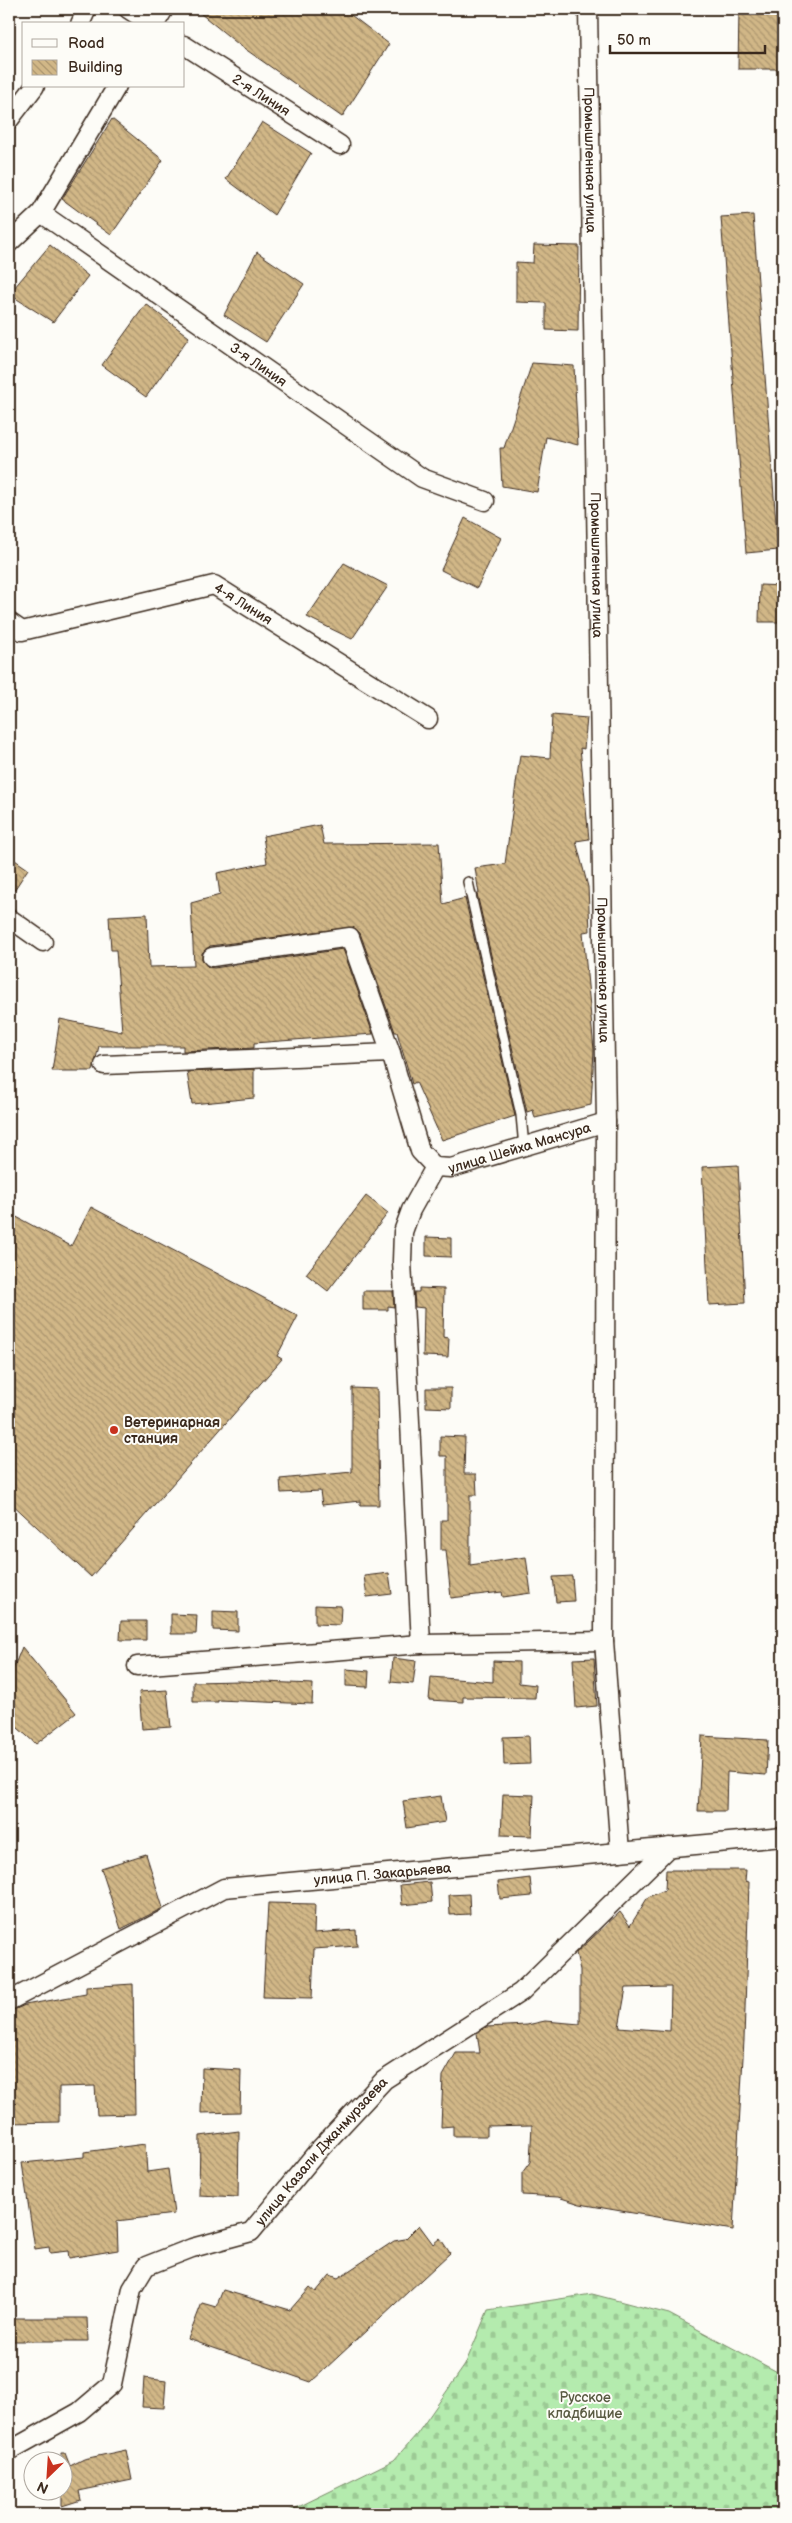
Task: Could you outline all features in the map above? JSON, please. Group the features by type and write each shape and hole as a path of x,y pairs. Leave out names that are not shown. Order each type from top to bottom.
{"street":[{"path":"81,22 87,9"},
{"path":"128,9 148,22"},
{"path":"156,22 164,9"},
{"name":"Промышленная улица","path":"588,9 606,1122 604,1641 620,1852"},
{"name":"2-я Линия","path":"185,46 340,145"},
{"path":"9,120 33,88"},
{"path":"9,243 41,213 116,88"},
{"name":"3-я Линия","path":"41,213 422,478 484,502"},
{"name":"4-я Линия","path":"9,622 22,631 214,585 428,719"},
{"path":"9,918 43,942"},
{"name":"улица Шейха Мансура","path":"212,956 350,937 392,1053 420,1151 435,1167 451,1168 606,1122"},
{"path":"104,1065 392,1053"},
{"path":"421,1644 402,1262 403,1232 411,1210 435,1167"},
{"path":"137,1666 421,1644 604,1641"},
{"name":"улица П. Закарьяева","path":"9,2001 224,1888 783,1837"},
{"name":"улица Казали Джанмурзаева","path":"9,2451 79,2412 112,2384 132,2288 146,2266 192,2248 251,2232 317,2152 384,2080 521,1992 669,1848"}],"lane":[{"path":"468,882 520,1115 524,1147"}],"green space":[{"name":"Русское кладбищие","path":"592,2294 669,2314 783,2375 783,2514 284,2514 394,2460 417,2434 465,2365 488,2310"}],"building":[{"path":"195,9 343,9 389,44 342,117 238,44"},
{"path":"739,10 779,11 778,69 738,69"},
{"path":"112,119 163,160 111,235 62,199"},
{"path":"262,122 311,153 274,215 226,179"},
{"path":"753,215 778,550 746,553 721,217"},
{"path":"50,245 88,276 53,322 9,294"},
{"path":"534,245 579,246 578,331 546,330 546,303 516,302 516,262 533,263"},
{"path":"257,252 304,284 266,342 224,315"},
{"path":"146,304 189,337 146,397 102,365"},
{"path":"532,363 574,366 578,445 546,437 537,492 502,486 500,448 504,448"},
{"path":"465,518 501,538 477,588 441,570"},
{"path":"344,563 388,586 352,639 307,617"},
{"path":"760,585 783,586 783,622 759,622"},
{"path":"552,715 587,718 584,749 580,748 589,839 576,841 588,887 590,931 583,932 594,1050 591,1105 535,1118 533,1110 527,1112 477,894 479,894 475,868 505,864 520,755 550,758"},
{"path":"320,825 324,844 439,843 443,904 465,898 515,1116 442,1140 416,1082 412,1084 397,1032 395,1032 360,933 353,927 210,946 202,953 202,959 208,967 214,968 343,949 373,1034 254,1043 254,1048 183,1051 183,1046 99,1046 93,1071 52,1071 60,1019 122,1032 116,950 111,950 109,916 147,914 149,967 194,966 191,903 220,895 217,873 267,863 263,836"},
{"path":"9,856 28,869 9,898"},
{"path":"254,1069 254,1098 192,1104 187,1072"},
{"path":"738,1165 745,1303 709,1305 702,1167"},
{"path":"366,1196 388,1213 328,1291 306,1274"},
{"name":"Ветеринарная станция","path":"91,1207 298,1316 277,1356 282,1359 91,1577 9,1501 9,1213 71,1246"},
{"path":"426,1237 451,1238 451,1257 426,1256"},
{"path":"419,1288 444,1289 443,1337 449,1338 448,1357 423,1356 424,1308 415,1307 414,1292 419,1292"},
{"path":"363,1291 393,1291 394,1307 388,1306 388,1310 363,1310"},
{"path":"352,1388 377,1389 379,1505 360,1505 360,1501 322,1505 320,1491 281,1493 280,1479 352,1472"},
{"path":"426,1388 451,1388 451,1408 426,1407"},
{"path":"440,1436 465,1437 464,1474 476,1474 477,1495 470,1495 470,1565 526,1557 531,1593 503,1597 502,1592 451,1598 446,1550 441,1550 441,1520 447,1520 447,1456 440,1456"},
{"path":"389,1573 392,1594 367,1597 364,1576"},
{"path":"572,1576 574,1601 556,1602 553,1577"},
{"path":"315,1605 341,1606 340,1625 315,1624"},
{"path":"213,1611 238,1612 238,1631 213,1630"},
{"path":"171,1614 197,1615 196,1634 171,1634"},
{"path":"121,1621 146,1621 146,1640 120,1640"},
{"path":"22,1647 76,1713 36,1744 9,1720 9,1679"},
{"path":"393,1658 416,1661 413,1684 391,1682"},
{"path":"594,1658 597,1706 576,1708 573,1659"},
{"path":"493,1661 519,1662 519,1683 536,1685 535,1698 463,1697 463,1702 429,1700 431,1677 493,1682"},
{"path":"346,1669 369,1671 368,1687 346,1686"},
{"path":"240,1681 313,1684 312,1704 218,1700 218,1702 193,1702 193,1682"},
{"path":"167,1690 171,1727 142,1729 139,1692"},
{"path":"529,1736 530,1764 504,1765 503,1737"},
{"path":"702,1736 768,1740 766,1775 727,1772 726,1811 698,1811"},
{"path":"503,1794 534,1795 532,1836 501,1835"},
{"path":"441,1796 445,1822 407,1828 403,1801"},
{"path":"146,1854 163,1908 121,1929 101,1868"},
{"path":"666,1870 746,1870 745,1881 749,1882 744,2040 733,2230 580,2204 558,2197 522,2195 522,2173 530,2162 532,2125 487,2126 487,2136 453,2136 453,2126 441,2127 443,2076 456,2053 480,2053 477,2033 486,2027 527,2025 545,2021 580,2024 580,1970 576,1953 620,1912 630,1926 648,1897 665,1890","holes":["671,1987 670,2031 619,2027 626,1988"]},
{"path":"530,1878 532,1896 500,1899 498,1882"},
{"path":"430,1882 432,1902 402,1905 400,1885"},
{"path":"469,1894 470,1914 450,1915 449,1895"},
{"path":"268,1903 315,1904 314,1933 356,1930 357,1946 314,1949 312,1998 263,1997"},
{"path":"133,1984 135,2114 97,2115 95,2086 59,2087 59,2122 9,2123 9,2012 25,2005 86,1994 86,1987"},
{"path":"202,2068 241,2070 240,2112 201,2113"},
{"path":"239,2131 238,2197 199,2195 200,2136"},
{"path":"145,2144 147,2172 168,2169 174,2214 117,2221 118,2250 69,2258 68,2251 50,2253 49,2247 35,2249 22,2163 84,2157 84,2152"},
{"path":"419,2225 433,2244 440,2238 450,2253 311,2382 188,2339 202,2303 216,2307 223,2290 290,2310 310,2287 316,2292 330,2275 338,2278 394,2241 405,2239"},
{"path":"9,2318 87,2318 88,2341 9,2341"},
{"path":"144,2378 166,2381 164,2408 142,2407"},
{"path":"126,2450 132,2480 79,2491 81,2500 62,2506 62,2500 72,2500 72,2465 84,2459"}],"place":[{"name":"Ветеринарная станция","path":"114,1430"}]}
